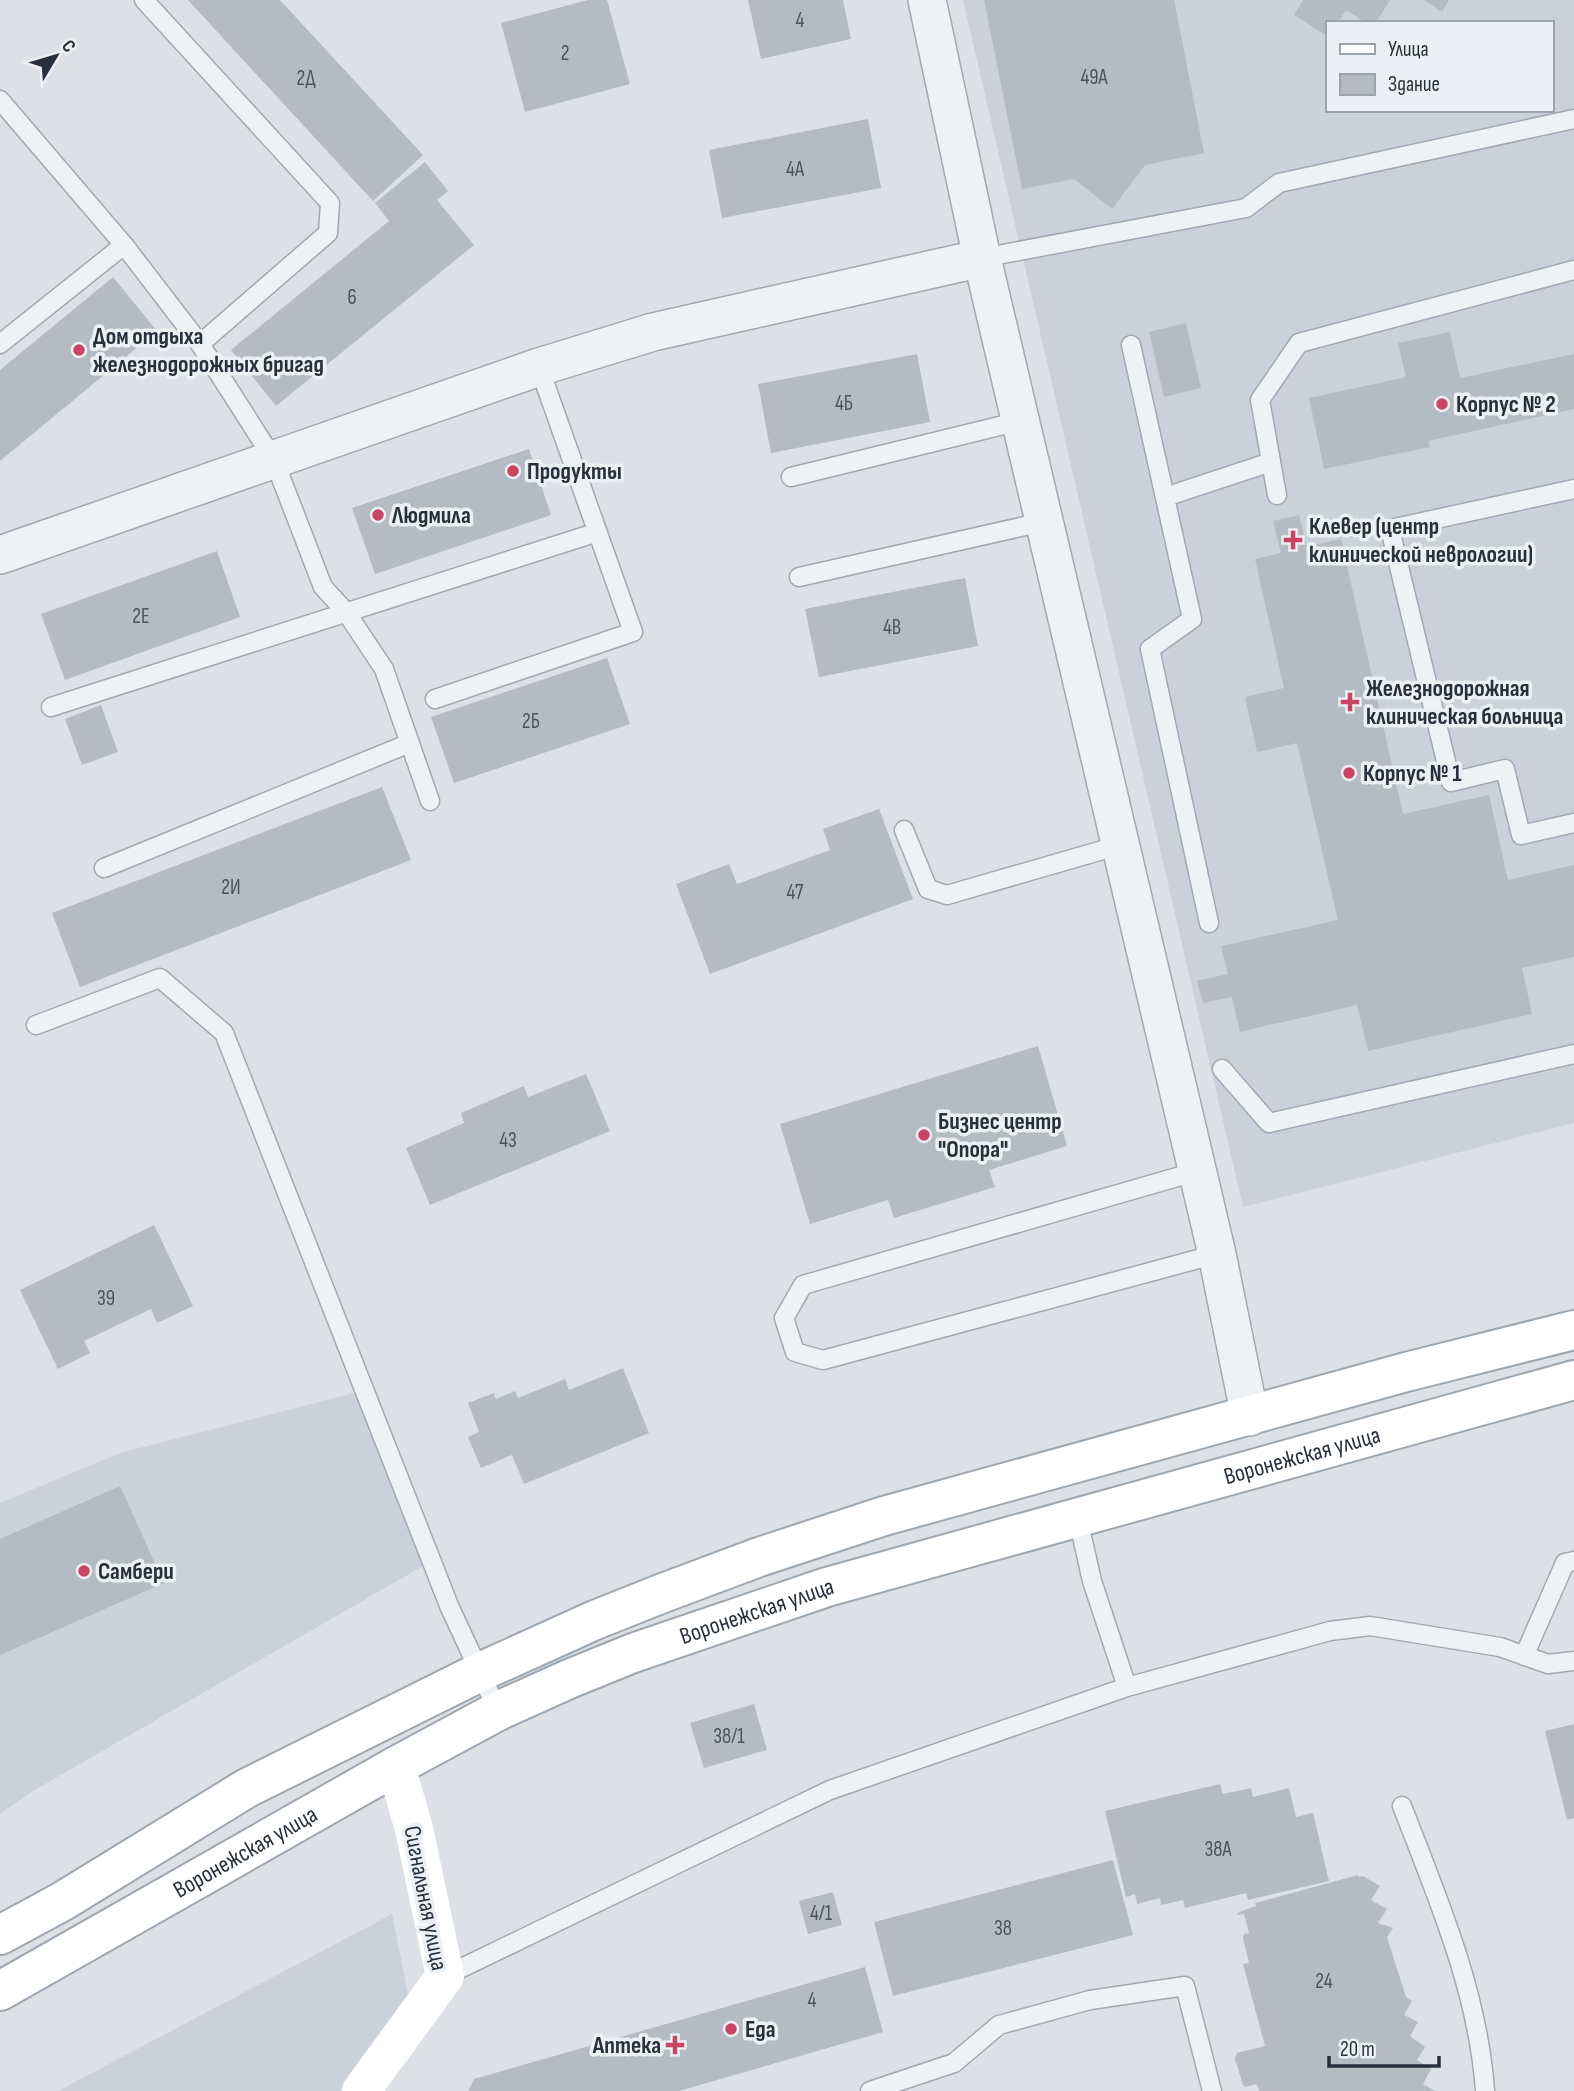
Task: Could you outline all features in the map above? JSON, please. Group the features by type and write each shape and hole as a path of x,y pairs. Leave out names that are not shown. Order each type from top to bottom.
{"main road":[{"name":"Воронежская улица","path":"0,1935 63,1901 247,1788 480,1672 595,1620 772,1553 884,1516 1406,1372 1574,1330"},
{"name":"Воронежская улица","path":"0,1991 396,1766 498,1712 633,1653 827,1587 1574,1380"},
{"name":"Сигнальная улица","path":"361,2091 445,1976 414,1829 396,1766"}],"street":[{"path":"927,0 982,258 1217,1254 1250,1417"},
{"path":"0,555 539,367 653,332 982,258"}],"lane":[{"path":"144,0 330,203 328,233 200,344"},
{"path":"0,100 124,245 200,344 274,460 323,587 346,612 384,669 430,802"},
{"path":"982,258 1245,208 1279,183 1574,120"},
{"path":"0,344 124,245"},
{"path":"1277,495 1260,400 1299,343 1574,270"},
{"path":"1131,345 1192,619 1150,649 1209,923"},
{"path":"435,699 633,632 539,367"},
{"path":"791,477 1020,421"},
{"path":"1165,496 1271,461"},
{"path":"1574,489 1390,529 1451,782 1505,769 1521,835 1574,823"},
{"path":"799,577 1044,522"},
{"path":"51,707 597,532"},
{"path":"104,868 410,743"},
{"path":"904,830 928,890 947,895 1120,845"},
{"path":"36,1025 160,978 224,1033 450,1608 498,1712"},
{"path":"1222,1069 1269,1123 1574,1054"},
{"path":"1198,1171 803,1285 784,1318 795,1352 824,1360 1217,1254"},
{"path":"1079,1519 1092,1581 1127,1687"},
{"path":"1524,1656 1565,1563 1574,1560"},
{"path":"445,1976 830,1790 1127,1687 1330,1632 1370,1626 1500,1647 1548,1664 1574,1661"},
{"path":"1402,1806 1441,1906 1469,1990 1485,2091"},
{"path":"870,2091 954,2063 999,2025 1090,2000 1185,1986 1212,2091"}],"shaded area":[{"name":"Железнодорожная клиническая больница","path":"963,0 1574,0 1574,1123 1243,1207"},
{"path":"354,1393 419,1528 423,1566 33,1791 0,1814 0,1503 120,1453"},
{"path":"392,1914 409,1999 340,2091 58,2091"}],"building":[{"path":"188,0 280,0 423,155 373,201"},
{"path":"588,0 607,0 630,84 525,112 501,23"},
{"path":"748,0 843,0 851,39 761,59"},
{"path":"984,0 1174,0 1204,153 1145,165 1112,209 1074,179 1022,189"},
{"path":"1303,0 1390,0 1377,21 1364,21 1346,10 1338,21 1326,21 1326,35 1294,15"},
{"path":"1424,0 1449,0 1442,12"},
{"path":"868,119 881,188 722,218 709,150"},
{"path":"425,162 448,191 437,200 474,245 276,406 231,350 389,221 375,203"},
{"name":"Дом отдыха железнодорожных бригад","path":"113,277 157,331 0,461 0,370"},
{"path":"1186,323 1201,388 1164,397 1149,332"},
{"name":"Корпус № 2","path":"1450,332 1460,378 1574,354 1574,409 1428,441 1430,447 1324,469 1309,398 1406,377 1398,343"},
{"path":"917,354 930,422 771,453 758,384"},
{"path":"529,449 551,515 375,574 352,508"},
{"name":"Корпус № 1","path":"1299,515 1307,547 1341,539 1403,814 1489,795 1508,880 1574,865 1574,957 1522,968 1532,1014 1368,1051 1357,1005 1240,1032 1232,997 1203,1003 1197,981 1228,974 1221,946 1338,920 1297,743 1257,752 1245,697 1284,688 1255,559 1281,553 1273,521"},
{"path":"217,551 240,617 65,680 41,614"},
{"path":"965,578 978,646 819,677 805,609"},
{"path":"607,658 630,724 454,783 431,717"},
{"path":"101,705 118,752 82,765 65,719"},
{"path":"382,787 411,860 80,987 52,913"},
{"path":"879,809 913,899 710,974 676,884 729,864 737,884 830,850 823,829"},
{"name":"Бизнес центр \"Опора\"","path":"1038,1046 1067,1146 989,1170 995,1187 894,1218 888,1200 810,1224 780,1124"},
{"path":"586,1074 610,1131 430,1205 406,1148 464,1123 461,1113 524,1086 528,1097"},
{"path":"154,1225 193,1306 157,1323 151,1309 84,1341 90,1353 58,1369 20,1290"},
{"path":"623,1368 649,1433 524,1484 512,1455 481,1468 468,1437 479,1432 468,1403 494,1393 496,1399 515,1391 518,1398 565,1379 569,1390"},
{"path":"120,1486 164,1583 0,1655 0,1539"},
{"path":"754,1704 767,1750 704,1768 690,1723"},
{"path":"1574,1724 1574,1818 1567,1820 1545,1731"},
{"path":"1220,1784 1223,1794 1251,1788 1253,1797 1289,1788 1296,1817 1313,1813 1329,1881 1248,1900 1246,1893 1185,1908 1183,1900 1161,1905 1160,1898 1137,1904 1135,1894 1126,1897 1105,1811"},
{"path":"1113,1860 1133,1935 893,1996 874,1922"},
{"path":"1358,1875 1380,1886 1371,1900 1387,1909 1378,1923 1393,1928 1387,1937 1406,1997 1412,2001 1404,2015 1418,2022 1410,2036 1425,2047 1417,2060 1431,2069 1423,2084 1435,2091 1259,2091 1257,2084 1245,2087 1235,2059 1237,2053 1265,2046 1243,1964 1249,1963 1243,1938 1244,1934 1249,1933 1244,1914 1237,1913 1256,1906 1255,1903"},
{"path":"833,1892 842,1925 808,1934 799,1901"},
{"path":"865,1967 883,2032 679,2091 468,2091 474,2079"}],"place":[{"name":"Дом отдыха железнодорожных бригад","path":"79,350"},
{"name":"Корпус № 2","path":"1442,404"},
{"name":"Продукты","path":"513,471"},
{"name":"Людмила","path":"378,515"},
{"name":"Клевер (центр клинической неврологии)","path":"1293,540"},
{"name":"Железнодорожная клиническая больница","path":"1350,702"},
{"name":"Корпус № 1","path":"1349,773"},
{"name":"Бизнес центр \"Опора\"","path":"924,1135"},
{"name":"Самбери","path":"84,1571"},
{"name":"Еда","path":"731,2029"},
{"name":"Аптека","path":"675,2045"}]}
